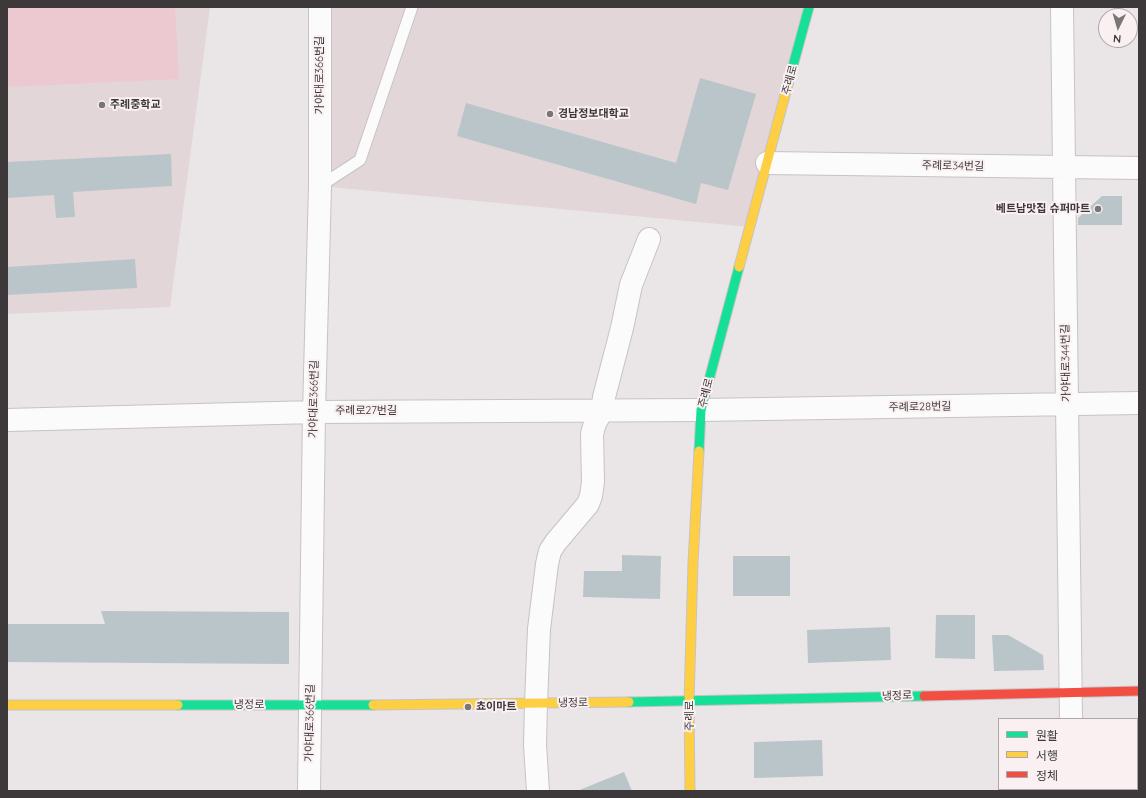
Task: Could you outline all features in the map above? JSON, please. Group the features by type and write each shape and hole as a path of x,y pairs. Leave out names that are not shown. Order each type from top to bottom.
{"main road":[{"name":"주례로","path":"690,791 689,702 693,563 701,410 809,7"},
{"name":"냉정로","path":"7,705 310,705 689,702 1139,691"}],"street":[{"name":"가야대로366번길","path":"310,791 314,412 320,186 320,7"},
{"name":"가야대로344번길","path":"1062,7 1071,718"},
{"name":"주례로34번길","path":"767,163 1139,168"},
{"path":"538,791 535,745 539,629 550,551 588,504 591,496 593,482 592,434 595,423 602,411 631,285 649,239"},
{"name":"주례로28번길","path":"701,410 1139,404"},
{"name":"주례로27번길","path":"7,420 314,412 701,410"}],"lane":[{"path":"320,186 360,160 412,7"}],"shaded area":[{"name":"주례중학교","path":"7,7 210,7 170,307 7,314"},
{"path":"7,7 175,7 179,79 7,87"},
{"name":"경남정보대학교","path":"320,7 809,7 750,227 320,186"}],"building":[{"path":"700,78 756,94 728,190 701,183 696,204 457,136 466,103 676,163"},
{"path":"171,154 172,186 73,192 75,217 56,218 54,195 7,198 7,162"},
{"path":"1102,196 1122,196 1122,225 1078,225 1078,218"},
{"path":"135,259 137,288 7,295 7,267"},
{"path":"622,555 661,556 660,599 583,597 584,571 622,571"},
{"path":"733,556 790,556 790,596 733,596"},
{"path":"101,611 289,612 289,664 7,662 7,624 105,624"},
{"path":"936,615 975,615 975,659 935,658"},
{"path":"890,627 891,660 808,663 807,630"},
{"path":"992,635 1008,635 1043,655 1044,670 994,671"},
{"path":"822,740 823,776 754,778 754,742"},
{"path":"624,772 632,791 577,791"}],"traffic: fast":[{"path":"788,84 809,7"},
{"path":"699,451 701,410 739,267"},
{"path":"629,702 924,696"},
{"path":"178,705 373,705"}],"traffic: slow":[{"path":"739,267 788,84"},
{"path":"690,791 689,702 693,563 699,451"},
{"path":"373,705 629,702"},
{"path":"7,705 178,705"}],"traffic: jam":[{"path":"924,696 1139,691"}],"place":[{"name":"주례중학교","path":"102,105"},
{"name":"경남정보대학교","path":"550,114"},
{"name":"베트남맛집 슈퍼마트","path":"1098,209"},
{"name":"쵸이마트","path":"468,707"}]}
